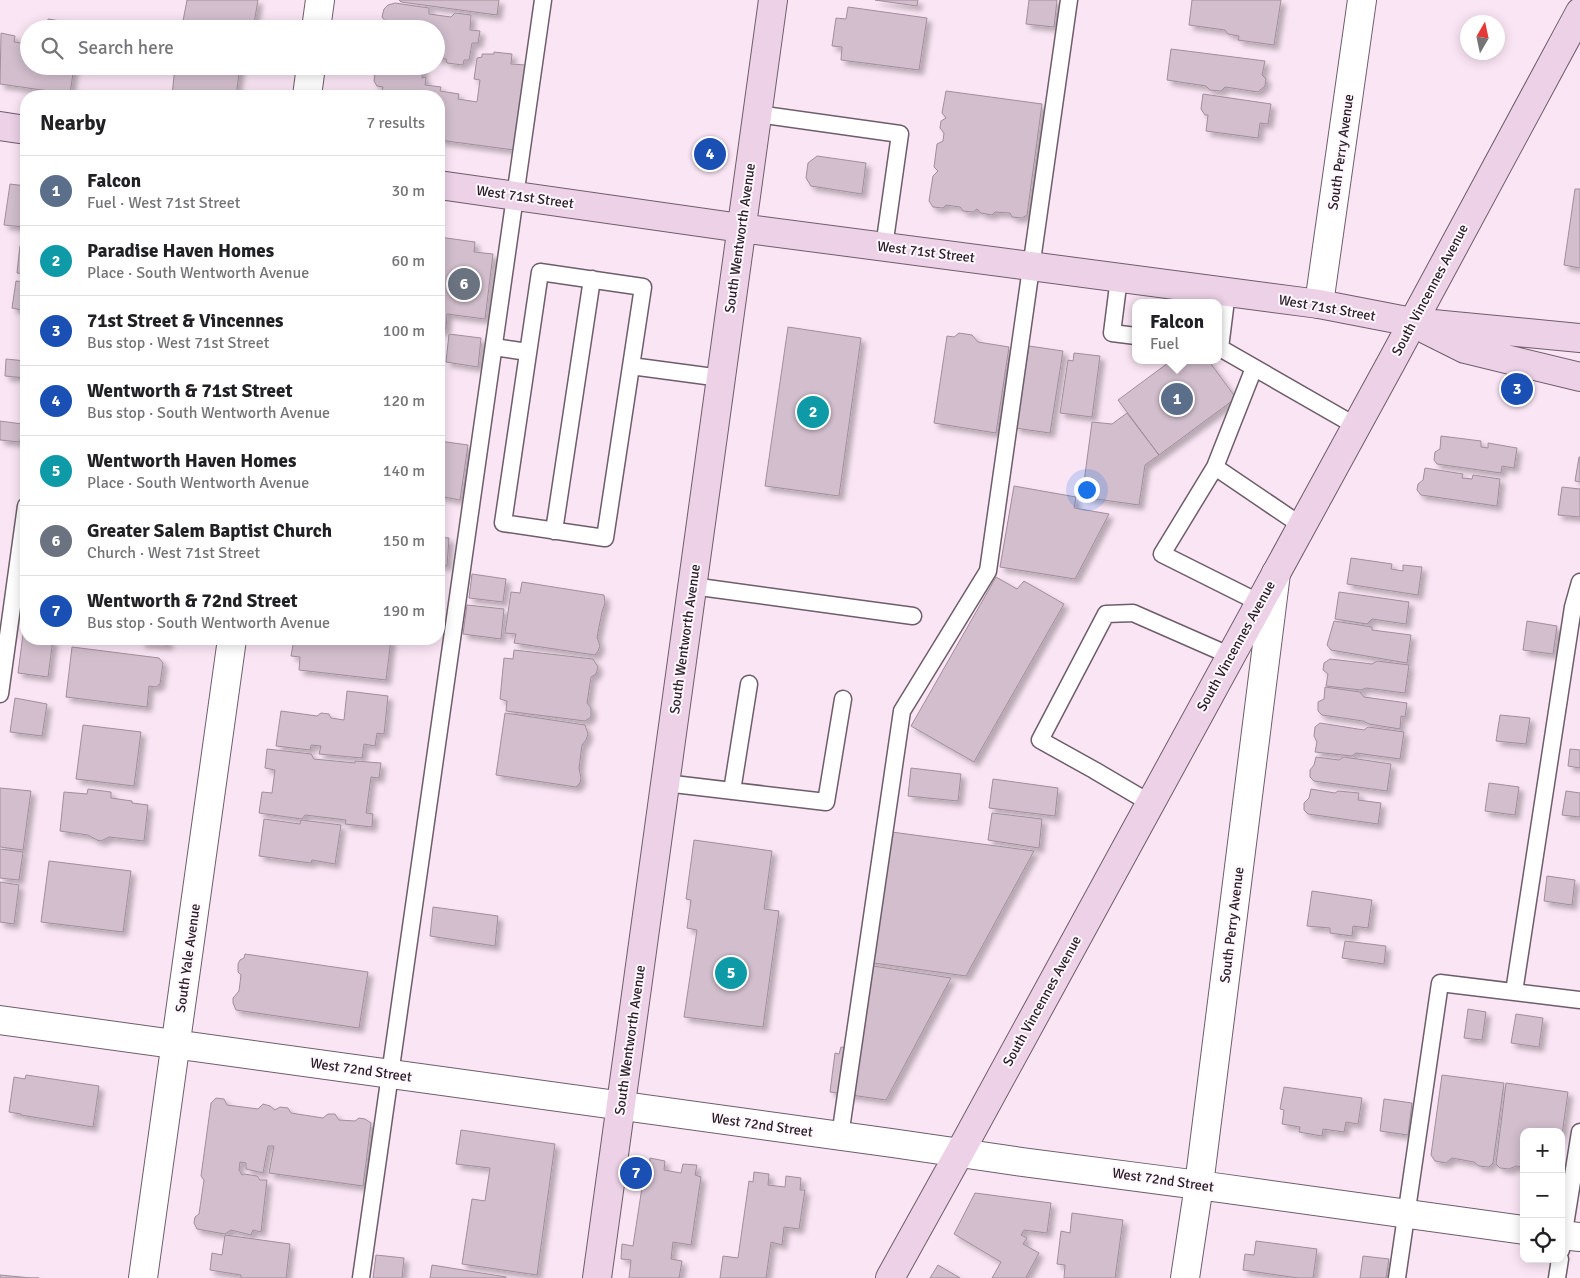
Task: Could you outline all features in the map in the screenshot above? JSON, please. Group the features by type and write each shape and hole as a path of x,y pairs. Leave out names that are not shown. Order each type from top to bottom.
{"main road":[{"name":"South Wentworth Avenue","path":"597,1278 773,0"},
{"name":"South Vincennes Avenue","path":"890,1278 1302,526 1580,13"},
{"path":"0,126 20,129"},
{"name":"West 71st Street","path":"445,186 741,228 1319,304 1412,322 1580,338"},
{"name":"West 71st Street","path":"1412,322 1465,349 1580,377"}],"street":[{"path":"317,20 320,0"},
{"name":"South Perry Avenue","path":"1319,304 1362,0"},
{"path":"308,90 310,75"},
{"name":"South Perry Avenue","path":"1185,1278 1199,1185 1276,572"},
{"name":"South Yale Avenue","path":"143,1278 231,645"},
{"name":"West 72nd Street","path":"0,1020 1520,1229"}],"lane":[{"path":"361,1278 543,0"},
{"path":"840,1136 902,711 988,571 1069,0"},
{"path":"757,114 900,134 884,247"},
{"path":"540,272 643,287 605,538 503,523 528,352 540,272"},
{"path":"1119,278 1112,333 1132,336"},
{"path":"554,531 592,279"},
{"path":"1222,329 1228,292"},
{"path":"494,347 528,352"},
{"path":"1222,350 1356,426"},
{"path":"631,366 721,378"},
{"path":"1254,368 1215,467 1162,554 1260,603"},
{"path":"1215,467 1302,526"},
{"path":"0,694 20,549"},
{"path":"1514,992 1573,608 1580,582"},
{"path":"692,586 913,616"},
{"path":"1150,803 1040,740 1106,614 1133,612 1231,656"},
{"path":"732,791 749,684"},
{"path":"665,783 826,802 843,698"},
{"path":"1397,1278 1440,983 1580,1000"},
{"path":"1565,1243 1580,1132"},
{"path":"1557,1278 1560,1263"}],"building":[{"path":"187,0 258,0 255,20 183,20"},
{"path":"399,0 499,0 497,15 401,2"},
{"path":"875,0 918,0 917,6"},
{"path":"1029,0 1057,0 1054,27 1026,24"},
{"path":"1192,0 1281,0 1274,45 1238,40 1239,36 1228,34 1225,30 1189,25"},
{"path":"395,3 429,8 429,14 451,17 455,13 471,15 470,30 480,31 478,43 472,43 469,60 464,60 463,65 447,63 445,59 445,20 384,20 382,17 384,9 388,5"},
{"path":"848,7 927,18 919,70 841,60 842,47 832,46 836,18 846,19"},
{"path":"1,33 15,36 14,42 20,43 20,75 73,75 71,90 42,90 0,84"},
{"path":"1171,49 1265,61 1262,75 1266,79 1265,86 1258,92 1225,87 1221,91 1210,90 1206,86 1167,80"},
{"path":"494,52 512,54 511,64 526,65 514,150 445,141 445,92 459,94 458,99 477,102 480,80 474,79 477,58 482,57 482,54 494,54"},
{"path":"174,75 239,75 237,90 173,90"},
{"path":"375,75 422,75 422,78 426,77 425,85 441,87 440,90 382,90 383,87 377,86 374,81"},
{"path":"946,91 1042,104 1027,215 1022,218 1012,217 1010,213 995,212 992,215 981,213 977,209 973,212 963,211 960,207 946,205 943,208 933,207 929,201 933,176 938,171 934,167 937,144 943,141 944,133 940,128 941,121 946,118 942,113"},
{"path":"1203,94 1271,104 1268,124 1260,123 1258,138 1206,131 1208,115 1205,115 1201,109"},
{"path":"817,156 866,163 862,194 811,186 806,178 808,163"},
{"path":"10,184 20,185 20,226 4,225"},
{"path":"1575,189 1580,189 1580,268 1564,265"},
{"path":"445,238 475,242 474,252 493,254 485,319 447,314 446,328"},
{"path":"20,246 20,273 17,273"},
{"path":"16,281 20,281 20,310 12,308"},
{"path":"788,327 861,338 839,496 765,486"},
{"path":"959,333 972,335 978,342 1009,347 996,433 934,423 947,336 954,337"},
{"path":"449,334 481,338 478,367 446,362"},
{"path":"1029,346 1063,351 1050,433 1015,428"},
{"path":"1074,353 1100,356 1092,417 1060,413 1068,360 1073,361"},
{"path":"6,359 20,360 20,377 5,376"},
{"path":"1167,364 1211,364 1236,398 1159,455 1118,400"},
{"path":"1127,413 1159,455 1145,465 1139,505 1082,497 1092,422 1112,424"},
{"path":"0,421 20,424 20,442 0,440"},
{"path":"1441,436 1481,441 1481,447 1488,448 1488,443 1517,448 1514,468 1502,466 1501,473 1437,464 1434,460 1435,452 1440,449"},
{"path":"445,442 468,445 460,500 445,497"},
{"path":"1580,457 1580,482 1575,481"},
{"path":"1425,468 1463,474 1462,478 1472,479 1473,475 1500,479 1497,506 1421,495 1417,490 1418,484 1423,480"},
{"path":"1014,486 1076,497 1074,508 1109,514 1075,579 1000,567"},
{"path":"1562,487 1580,489 1580,517 1558,515"},
{"path":"445,538 449,538 447,566 445,566"},
{"path":"1351,558 1392,564 1391,569 1403,571 1403,565 1422,567 1418,595 1347,584"},
{"path":"472,574 506,579 503,602 469,598"},
{"path":"996,577 1017,589 1024,581 1064,604 974,762 911,726"},
{"path":"522,582 604,595 605,603 597,637 600,646 595,655 514,643 516,634 505,633 511,592 520,593"},
{"path":"1339,592 1409,602 1406,624 1372,619 1367,624 1335,619"},
{"path":"467,605 504,609 501,639 463,634"},
{"path":"1334,621 1372,627 1372,630 1411,635 1407,663 1331,650 1327,645"},
{"path":"1527,621 1557,626 1553,654 1523,650"},
{"path":"22,645 52,645 48,677 18,673"},
{"path":"293,645 390,645 386,680 299,670 300,657 291,656"},
{"path":"72,647 159,658 163,663 160,684 156,687 149,686 147,707 66,697"},
{"path":"514,650 593,659 598,667 596,674 591,677 587,703 591,708 591,717 585,721 506,711 507,701 500,699 504,658 513,659"},
{"path":"1330,659 1372,664 1377,661 1409,665 1405,693 1366,688 1361,690 1326,686 1328,674 1323,670 1324,663"},
{"path":"1325,687 1360,692 1364,697 1407,703 1405,717 1401,716 1400,729 1322,715 1318,711 1318,702 1324,699"},
{"path":"347,691 388,696 384,734 377,733 375,746 364,744 362,758 319,754 321,746 311,745 310,750 276,746 281,711 317,716 321,713 329,714 331,718 344,720"},
{"path":"15,698 47,704 42,736 10,732"},
{"path":"505,713 585,725 588,734 582,745 579,768 580,783 576,787 496,775"},
{"path":"1500,715 1530,718 1526,744 1496,741"},
{"path":"1320,723 1364,730 1368,727 1404,732 1400,759 1356,753 1352,756 1315,752 1317,742 1314,736 1315,727"},
{"path":"83,725 141,732 134,786 76,779"},
{"path":"267,749 311,754 314,759 355,763 355,761 381,763 379,778 371,777 366,813 373,814 372,827 345,824 346,820 305,815 302,819 259,813 262,792 272,793 275,770 265,768"},
{"path":"1570,749 1580,750 1580,768 1568,766"},
{"path":"1316,757 1339,760 1344,757 1391,764 1387,791 1314,781 1310,777 1310,770 1314,765"},
{"path":"911,768 961,774 958,801 908,796"},
{"path":"993,779 1058,788 1055,816 989,808"},
{"path":"1489,783 1519,787 1515,815 1485,811"},
{"path":"0,788 31,791 23,850 0,847"},
{"path":"88,789 111,792 111,798 148,805 144,841 109,837 101,841 88,835 60,831 64,792 87,794"},
{"path":"1311,789 1335,793 1338,791 1359,793 1358,800 1381,803 1378,824 1308,814 1304,810 1304,803 1309,798"},
{"path":"1566,791 1580,793 1580,817 1562,815"},
{"path":"992,813 1042,819 1039,848 988,840"},
{"path":"264,819 300,824 301,820 341,825 335,864 312,860 311,863 259,856"},
{"path":"884,831 1034,851 966,976 867,962"},
{"path":"694,840 772,851 764,909 779,911 763,1027 684,1017 697,930 687,928 691,900 686,899"},
{"path":"0,849 23,852 19,880 0,878"},
{"path":"49,861 131,871 123,932 41,922"},
{"path":"1547,876 1575,880 1572,905 1544,901"},
{"path":"0,882 19,885 14,924 0,922"},
{"path":"1312,891 1372,900 1368,928 1353,926 1352,936 1330,933 1330,928 1307,926"},
{"path":"433,907 498,916 495,946 430,936"},
{"path":"1345,941 1386,946 1384,964 1342,958"},
{"path":"245,954 368,972 359,1028 236,1010 233,998 239,991 241,975 238,972 238,964"},
{"path":"873,966 951,978 886,1100 830,1092 835,1053 839,1054 841,1047 853,1049 860,1006 867,1007"},
{"path":"1468,1009 1486,1012 1482,1040 1464,1038"},
{"path":"1516,1014 1543,1018 1539,1047 1511,1043"},
{"path":"26,1075 99,1086 93,1127 9,1112 14,1077 25,1079"},
{"path":"1442,1075 1504,1083 1493,1163 1489,1167 1452,1158 1446,1163 1435,1161 1431,1155"},
{"path":"1506,1083 1568,1092 1563,1128 1520,1128 1520,1166 1509,1169 1500,1168 1496,1164"},
{"path":"1284,1087 1362,1098 1358,1124 1346,1122 1344,1132 1323,1129 1322,1136 1299,1132 1300,1127 1282,1124 1284,1110 1280,1109"},
{"path":"216,1098 224,1099 227,1105 258,1109 263,1104 275,1110 280,1107 288,1108 291,1113 323,1118 328,1114 335,1114 339,1120 355,1121 359,1118 365,1119 371,1123 363,1186 269,1173 274,1146 268,1146 263,1173 246,1169 246,1163 240,1162 239,1170 242,1175 257,1176 260,1180 267,1180 261,1232 253,1230 251,1235 231,1230 225,1234 197,1229 194,1223 195,1217 199,1214 204,1180 201,1176 211,1103"},
{"path":"1384,1099 1412,1103 1408,1135 1380,1131"},
{"path":"461,1130 555,1144 537,1275 462,1264 472,1199 485,1201 490,1168 456,1164"},
{"path":"650,1158 665,1161 664,1170 681,1173 683,1164 697,1165 695,1175 701,1177 691,1245 673,1242 671,1259 682,1261 679,1278 629,1278 631,1260 621,1259 622,1244 633,1246 645,1168 649,1169"},
{"path":"754,1172 769,1174 768,1185 785,1187 786,1176 801,1178 800,1190 805,1190 799,1229 784,1227 782,1245 771,1242 766,1278 720,1278 723,1256 738,1258 749,1181 753,1182"},
{"path":"975,1193 1051,1203 1047,1233 1024,1230 1021,1235 1027,1238 1023,1244 1039,1253 1026,1277 1028,1278 992,1278 1001,1262 954,1234"},
{"path":"1072,1213 1123,1220 1115,1278 1064,1278 1065,1265 1057,1264 1061,1231 1070,1233"},
{"path":"225,1235 290,1244 286,1278 241,1278 241,1275 210,1270 212,1253 222,1255"},
{"path":"1256,1241 1317,1249 1313,1278 1298,1278 1243,1270 1245,1254 1254,1255"},
{"path":"376,1255 404,1258 402,1278 373,1278"},
{"path":"1363,1256 1389,1259 1386,1278 1360,1278"},
{"path":"432,1265 506,1277 506,1278 430,1278"},
{"path":"938,1265 960,1278 930,1278"},
{"path":"0,1275 31,1278 0,1278"}],"place":[{"name":"Wentworth & 71st Street","path":"710,154"},
{"name":"Greater Salem Baptist Church","path":"464,284"},
{"name":"71st Street & Vincennes","path":"1517,389"},
{"name":"Falcon","path":"1177,399"},
{"name":"Paradise Haven Homes","path":"813,412"},
{"name":"Wentworth Haven Homes","path":"731,973"},
{"name":"Wentworth & 72nd Street","path":"636,1173"}]}
